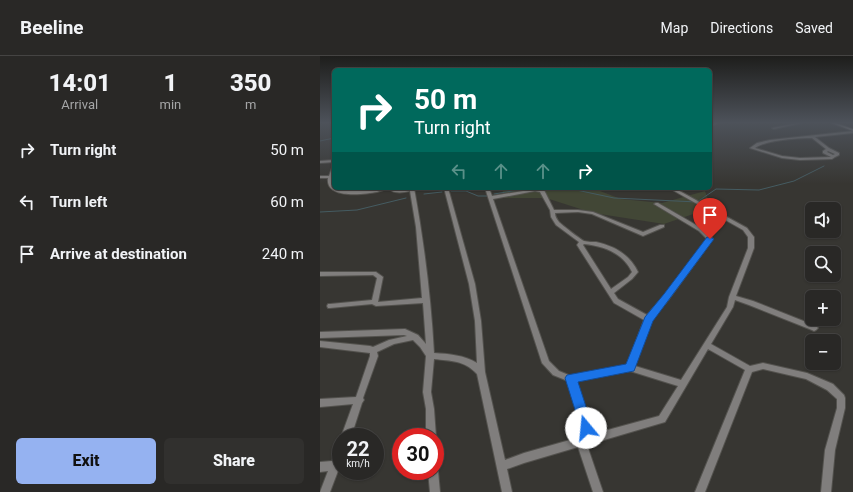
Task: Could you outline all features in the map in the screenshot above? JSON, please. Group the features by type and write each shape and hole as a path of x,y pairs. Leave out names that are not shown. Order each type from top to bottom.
{"street":[{"path":"764,143 752,148 782,157 832,158 833,156 824,152 828,149 821,143"},
{"path":"320,162 332,162"},
{"path":"332,173 332,187"},
{"path":"320,177 331,177"},
{"path":"334,190 347,193 373,190"},
{"path":"393,190 404,190"},
{"path":"412,190 419,227 426,300 430,356 427,392 430,409 431,428"},
{"path":"447,190 472,284 478,321 481,372 503,466 507,492"},
{"path":"488,190 546,363 556,373 571,378 630,368 683,384"},
{"path":"490,198 535,190 542,191 553,217 558,224 582,242 593,243 612,249 624,255 633,264 635,272 630,278 610,293"},
{"path":"503,466 662,419 730,307 732,297 752,248 750,237 745,229 675,190"},
{"path":"630,368 648,319 667,297 710,239 701,230 656,204"},
{"path":"552,212 578,211 593,213 643,234 662,226"},
{"path":"582,242 580,245 616,301 648,319"},
{"path":"320,274 374,273 380,277 374,302"},
{"path":"732,297 814,328"},
{"path":"330,306 374,302 376,304 426,300"},
{"path":"320,335 405,332 416,337 430,356 462,359 474,363 481,372"},
{"path":"320,344 370,349 373,351 392,342 416,337"},
{"path":"708,345 749,369 763,366 807,376 830,386 841,398 841,408 830,450 826,492"},
{"path":"349,428 374,356 373,351"},
{"path":"700,492 749,369"},
{"path":"571,378 598,492"},
{"path":"320,403 360,400"},
{"path":"320,467 332,465"},
{"path":"325,492 332,473"},
{"path":"434,480 435,492"}],"green space":[{"path":"502,190 597,190 621,199 662,203 705,191 711,208 664,224 593,213 546,198 504,198"}],"waterway":[{"path":"576,190 614,198 697,202 716,189 759,190 794,181 824,166"},
{"path":"494,194 519,190"},
{"path":"451,191 466,191 478,196 487,196"},
{"path":"424,194 442,192"},
{"path":"320,212 357,210 406,198"}],"route":[{"path":"586,428 571,378 630,368 648,319 667,297 710,239"}]}
